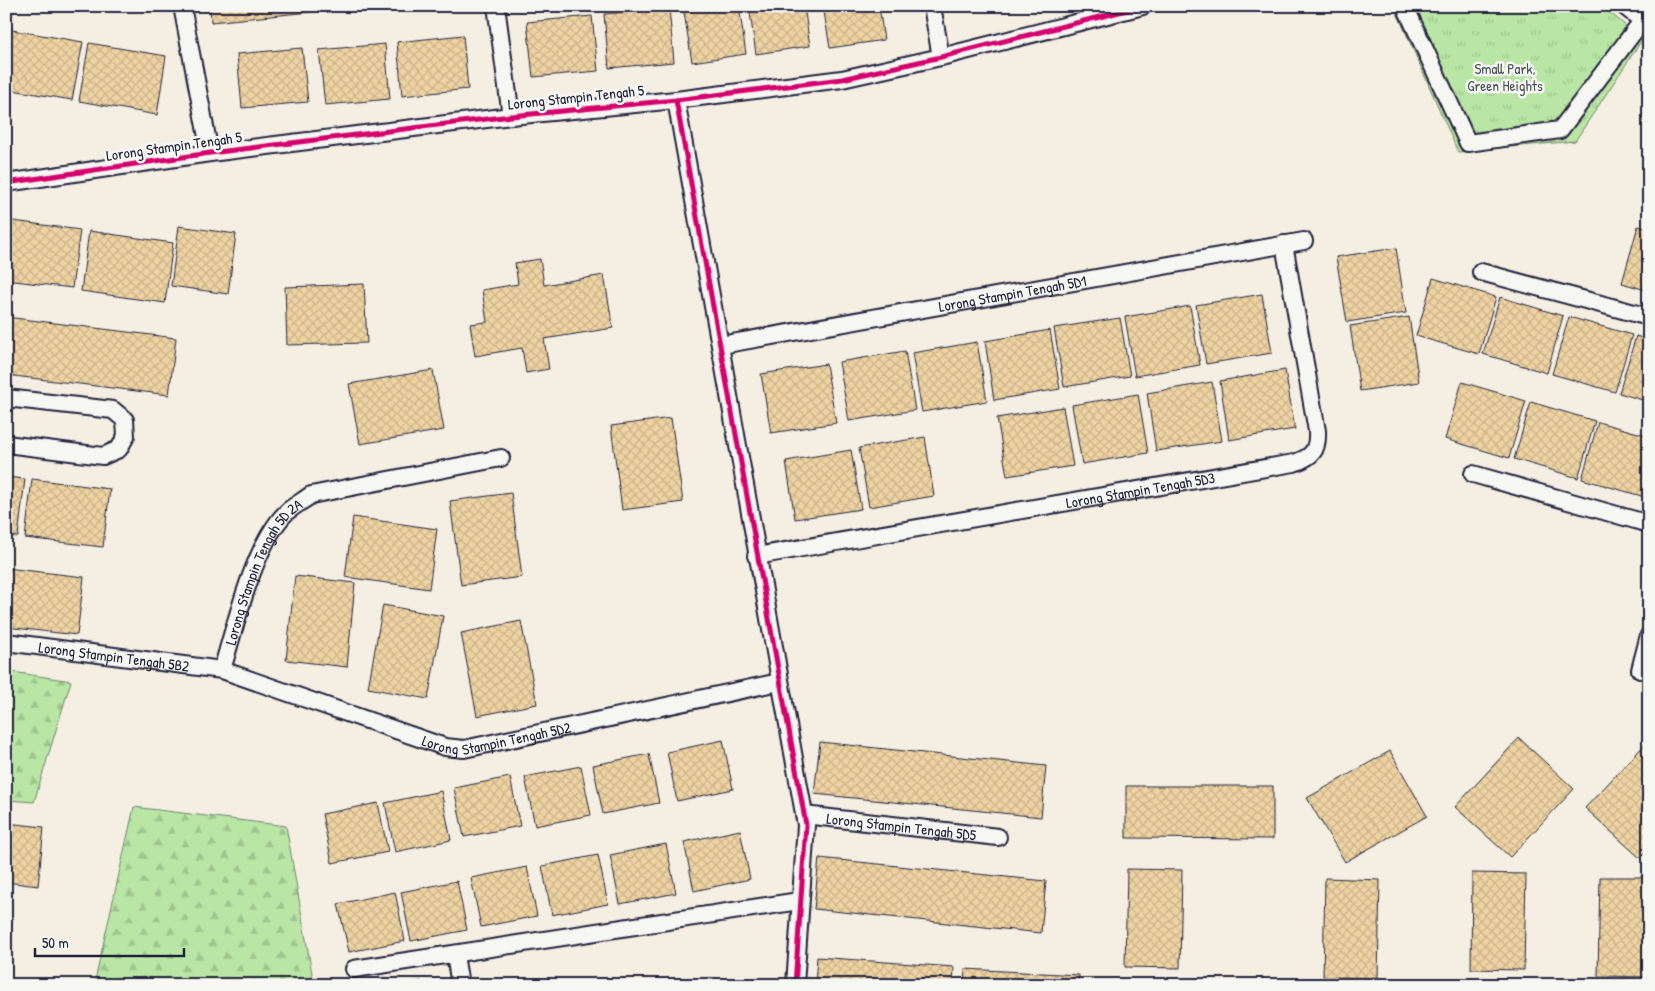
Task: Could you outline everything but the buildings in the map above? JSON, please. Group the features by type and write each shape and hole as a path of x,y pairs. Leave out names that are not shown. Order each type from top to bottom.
{"street":[{"path":"182,6 210,153"},
{"path":"496,6 511,116"},
{"path":"932,6 941,57"},
{"name":"Lorong Stampin Tengah 5","path":"6,183 210,153 511,116 676,100 842,79 941,57 1143,6"},
{"path":"1405,6 1468,143 1560,130 1645,23 1624,6"},
{"path":"676,100 721,345 756,556 806,825 795,985"},
{"name":"Lorong Stampin Tengah 5D1","path":"721,345 1304,240"},
{"name":"Lorong Stampin Tengah 5D3","path":"756,556 1294,464 1309,458 1316,452 1318,431 1284,244"},
{"path":"1481,272 1649,318"},
{"path":"6,398 113,410 125,420 126,436 119,449 103,456 6,444"},
{"name":"Lorong Stampin Tengah 5D 2A","path":"222,670 244,594 262,547 287,511 311,495 501,458"},
{"path":"1473,474 1649,524"},
{"path":"1640,670 1649,635"},
{"name":"Lorong Stampin Tengah 5B2","path":"6,642 222,670"},
{"name":"Lorong Stampin Tengah 5D2","path":"222,670 445,747 464,750 779,682"},
{"name":"Lorong Stampin Tengah 5D5","path":"804,815 998,837"},
{"path":"354,969 800,901"},
{"path":"455,954 460,985"}],"green space":[{"name":"Small Park, Green Heights","path":"1394,6 1593,6 1612,14 1642,40 1575,141 1458,152"},
{"path":"6,671 71,681 34,802 6,800"},
{"path":"134,807 286,826 314,985 94,985"}],"cycle path":[{"path":"6,183 210,153 511,116 676,100 842,79 941,57 1143,6"},
{"path":"676,100 806,825 795,985"}]}
